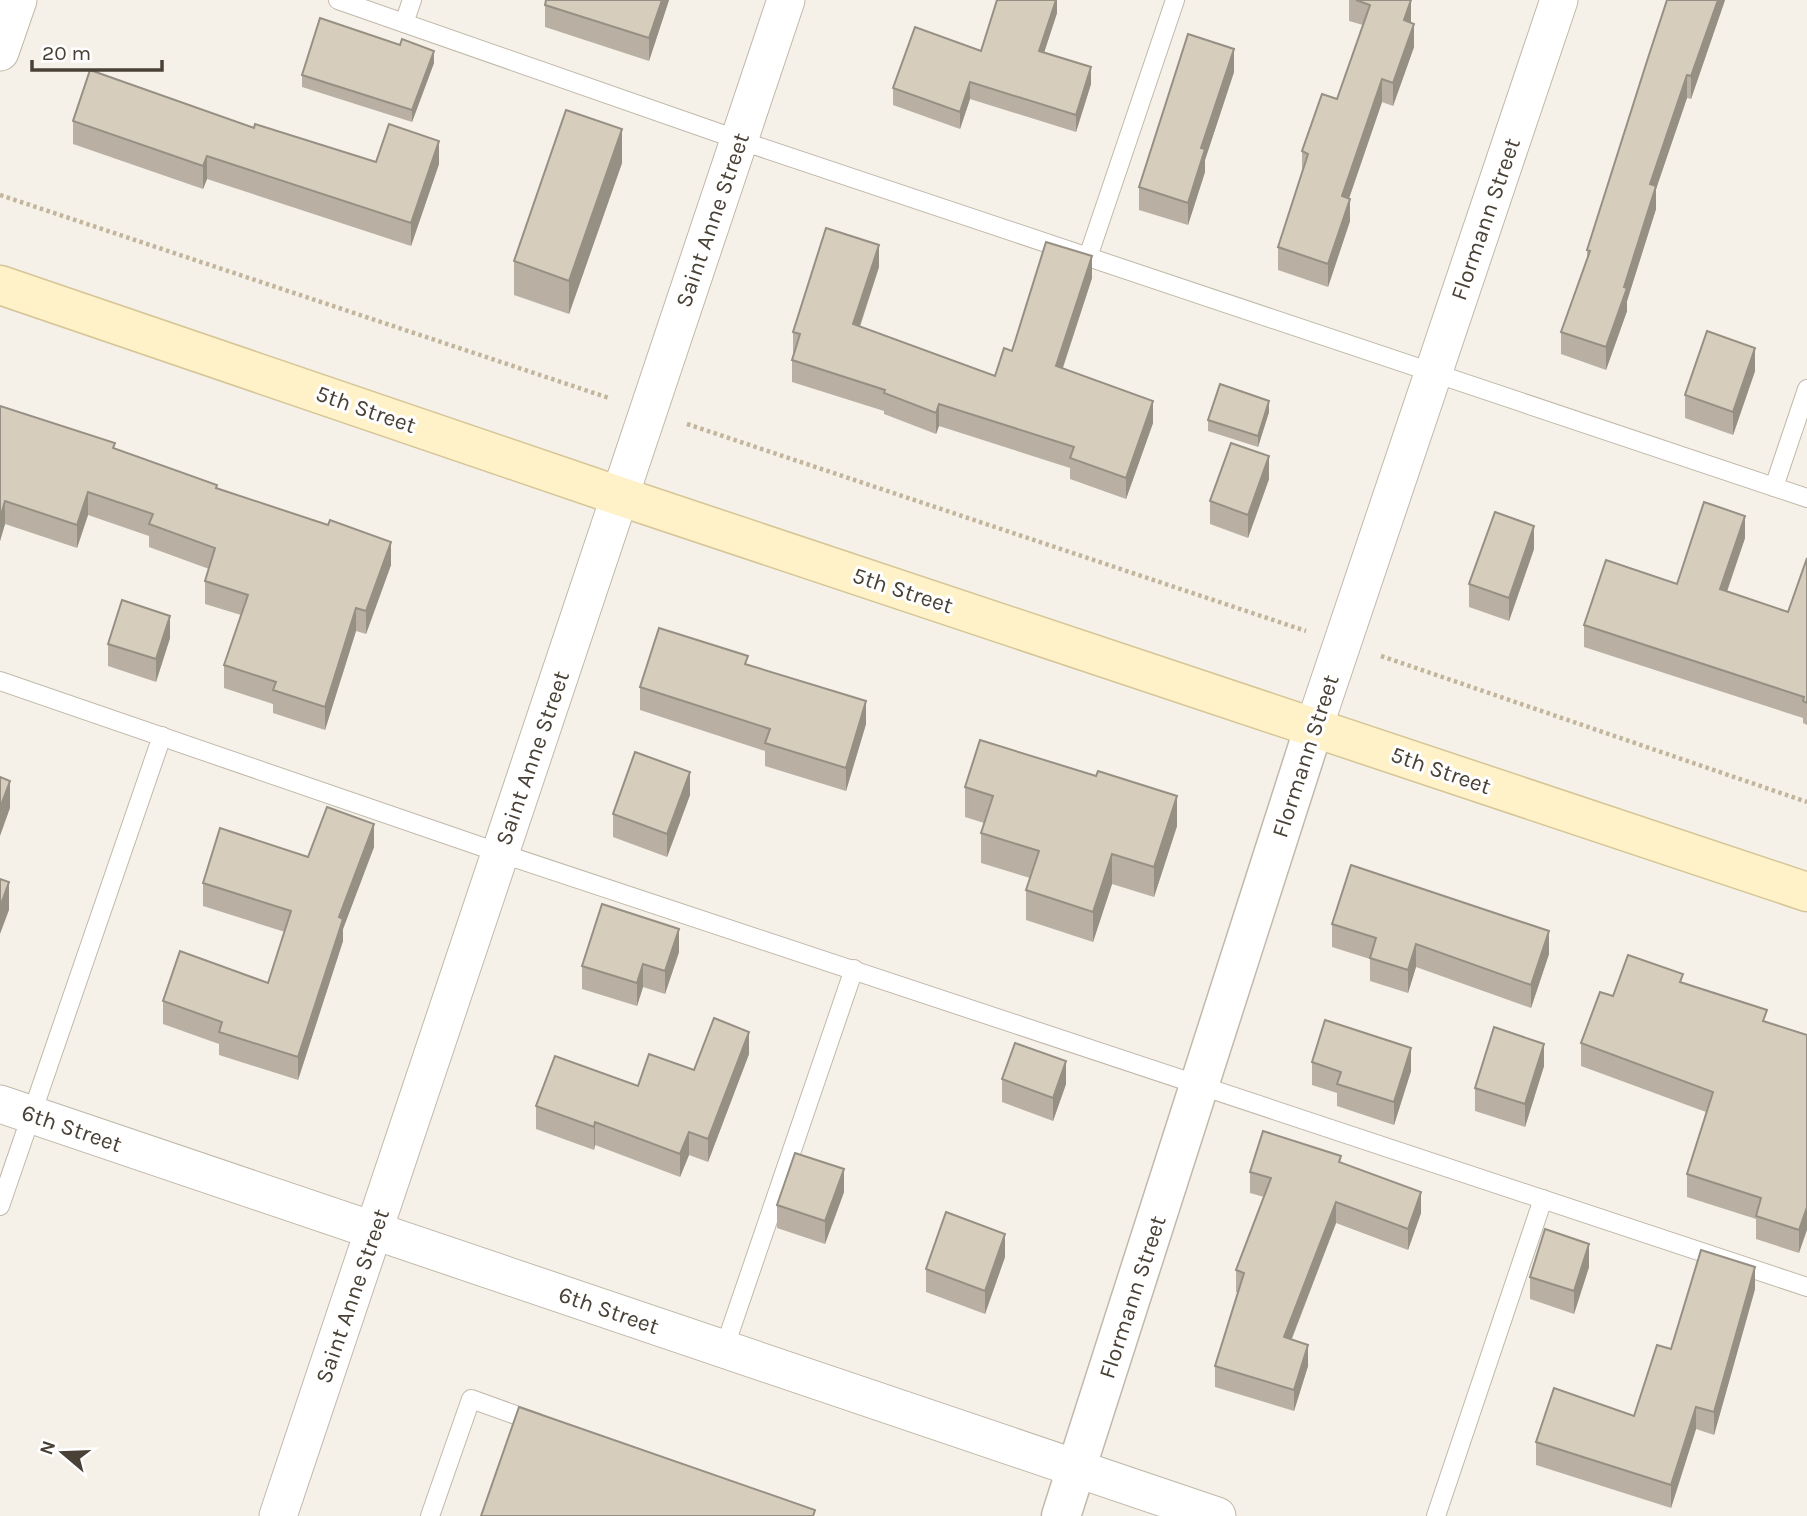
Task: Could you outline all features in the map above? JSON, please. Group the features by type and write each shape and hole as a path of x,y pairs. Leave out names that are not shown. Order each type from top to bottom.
{"main road":[{"name":"5th Street","path":"0,285 619,496 1807,892"}],"street":[{"path":"0,52 18,0"},
{"name":"Saint Anne Street","path":"278,1516 786,0"},
{"name":"Flormann Street","path":"1061,1516 1314,727 1559,0"},
{"name":"6th Street","path":"16,1109 1217,1516"}],"lane":[{"path":"338,0 739,140 1807,498"},
{"path":"404,23 412,0"},
{"path":"1088,257 1175,0"},
{"path":"1774,487 1807,389"},
{"path":"0,681 500,853 1807,1287"},
{"path":"0,1206 16,1109 162,736"},
{"path":"724,1349 854,969"},
{"path":"1436,1516 1543,1199"},
{"path":"430,1516 471,1399 562,1432"}],"path":[{"path":"0,195 1342,643 1807,802"}],"building":[{"path":"546,0 662,0 649,38 545,5"},
{"path":"997,0 1056,0 1039,51 1091,67 1076,115 970,82 960,112 893,88 915,27 981,51"},
{"path":"1356,0 1411,0 1404,20 1414,24 1393,83 1382,79 1342,196 1350,199 1328,264 1278,247 1308,154 1302,151 1322,94 1337,99 1370,5"},
{"path":"1667,0 1718,0 1691,76 1687,75 1650,184 1656,186 1624,287 1627,288 1606,347 1561,332 1590,251 1587,250"},
{"path":"320,18 400,45 402,39 434,51 412,110 302,75"},
{"path":"1188,34 1234,49 1201,148 1205,149 1188,203 1139,187"},
{"path":"90,70 254,128 255,124 376,162 389,124 439,141 411,223 207,156 203,166 73,121"},
{"path":"566,110 622,129 569,281 514,261"},
{"path":"826,228 879,245 853,324 995,376 1004,348 1012,351 1046,242 1092,256 1056,366 1153,401 1126,478 1070,458 1074,447 939,404 936,413 884,393 885,390 792,360 800,334 793,332"},
{"path":"1707,331 1755,348 1733,412 1685,395"},
{"path":"1220,384 1269,401 1258,436 1208,420"},
{"path":"0,406 115,443 113,448 217,485 216,488 328,525 330,520 391,542 366,611 356,608 325,707 273,690 276,682 224,665 248,595 205,581 215,548 149,524 153,514 88,492 77,525 5,501 0,518"},
{"path":"1231,443 1269,456 1248,515 1210,501"},
{"path":"1704,502 1745,516 1720,589 1788,612 1807,558 1807,703 1803,701 1804,697 1584,625 1606,560 1677,584"},
{"path":"1495,512 1534,526 1509,598 1469,584"},
{"path":"122,600 170,616 156,659 108,644"},
{"path":"659,628 748,656 745,664 866,701 846,768 765,743 770,729 640,687"},
{"path":"980,740 1096,776 1098,771 1177,796 1154,867 1112,854 1093,912 1026,890 1039,851 981,833 993,796 965,787"},
{"path":"635,752 690,772 667,834 613,814"},
{"path":"0,777 10,781 0,808"},
{"path":"327,807 374,824 339,917 343,919 298,1057 219,1032 222,1022 163,1001 180,951 268,983 291,911 203,883 220,828 308,857"},
{"path":"1351,865 1549,931 1531,985 1416,944 1408,970 1370,958 1376,938 1332,924"},
{"path":"0,879 9,882 0,907"},
{"path":"602,904 679,929 665,971 643,964 637,983 582,966"},
{"path":"1628,955 1683,974 1680,982 1767,1010 1763,1021 1807,1035 1807,1207 1799,1230 1756,1216 1761,1198 1687,1174 1713,1092 1581,1043 1600,992 1613,996"},
{"path":"714,1018 749,1032 708,1139 689,1132 680,1154 595,1122 594,1127 536,1106 555,1056 638,1086 649,1054 694,1070"},
{"path":"1325,1020 1411,1048 1394,1102 1337,1084 1341,1072 1312,1062"},
{"path":"1494,1027 1544,1044 1525,1104 1475,1088"},
{"path":"1015,1043 1066,1061 1053,1098 1002,1079"},
{"path":"1263,1131 1341,1156 1339,1162 1421,1192 1408,1229 1336,1202 1284,1337 1308,1345 1294,1390 1215,1366 1244,1273 1236,1270 1271,1178 1250,1172"},
{"path":"795,1153 844,1169 825,1221 777,1205"},
{"path":"946,1212 1005,1234 985,1291 926,1269"},
{"path":"1545,1229 1589,1244 1574,1291 1530,1277"},
{"path":"1701,1250 1755,1267 1714,1412 1696,1407 1671,1485 1536,1442 1554,1388 1634,1416 1657,1345 1671,1349"},
{"path":"519,1407 815,1510 813,1516 481,1516"}]}
